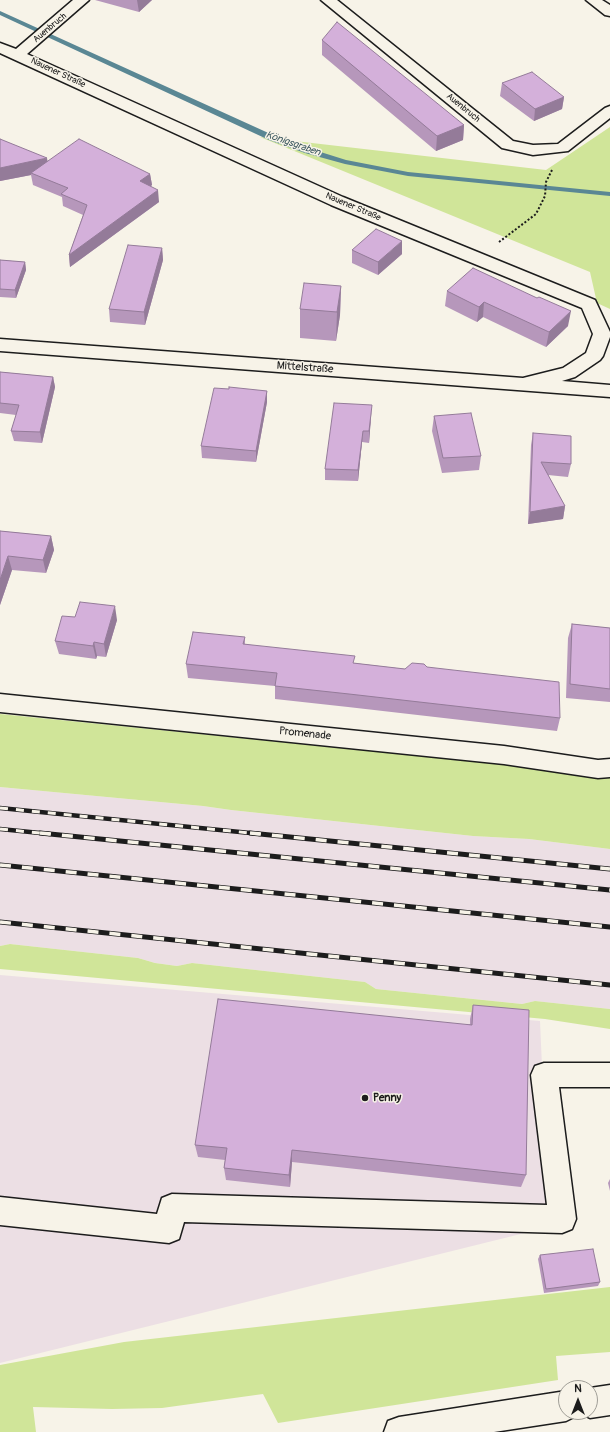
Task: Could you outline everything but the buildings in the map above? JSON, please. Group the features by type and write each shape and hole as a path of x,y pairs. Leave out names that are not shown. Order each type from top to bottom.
{"street":[{"name":"Auenbruch","path":"17,55 38,39 82,0"},
{"name":"Auenbruch","path":"328,0 508,145 533,150 562,148 610,111"},
{"path":"593,0 610,12"},
{"name":"Nauener Straße","path":"0,47 337,201 590,304 602,334 594,356 569,373 525,384"},
{"name":"Mittelstraße","path":"0,345 610,391"},
{"name":"Promenade","path":"0,703 504,755 598,769 610,768"},
{"path":"0,1211 169,1229 172,1208 562,1219 544,1075 610,1075"},
{"path":"598,1401 610,1400"},
{"path":"399,1432 558,1407"}],"path":[{"path":"475,257 500,241 536,214 545,196 546,182"}],"shaded area":[{"path":"0,787 203,806 473,836 529,839 610,849 610,1009 535,1001 522,1004 376,989 365,982 192,963 177,966 155,963 138,958 10,944 0,946"},
{"path":"0,975 540,1021 549,1227 0,1363"}],"green space":[{"path":"610,127 610,309 597,303 590,272 260,137 546,170"},
{"path":"0,714 610,775 610,849 529,839 473,836 203,806 0,787"},
{"path":"10,944 138,958 155,963 177,966 192,963 365,982 376,989 522,1004 535,1001 610,1009 610,1029 545,1019 0,969 0,946"},
{"path":"610,1287 610,1352 556,1356 558,1380 278,1423 263,1394 162,1408 112,1409 33,1407 36,1432 0,1432 0,1365 124,1342"}],"waterway":[{"name":"Königsgraben","path":"0,13 272,138 345,162 408,174 610,194"}],"railway":[{"path":"0,808 610,869"},
{"path":"0,829 610,890"},
{"path":"0,865 610,927"},
{"path":"0,922 610,985"}],"place":[{"name":"Penny","path":"365,1098"}]}
